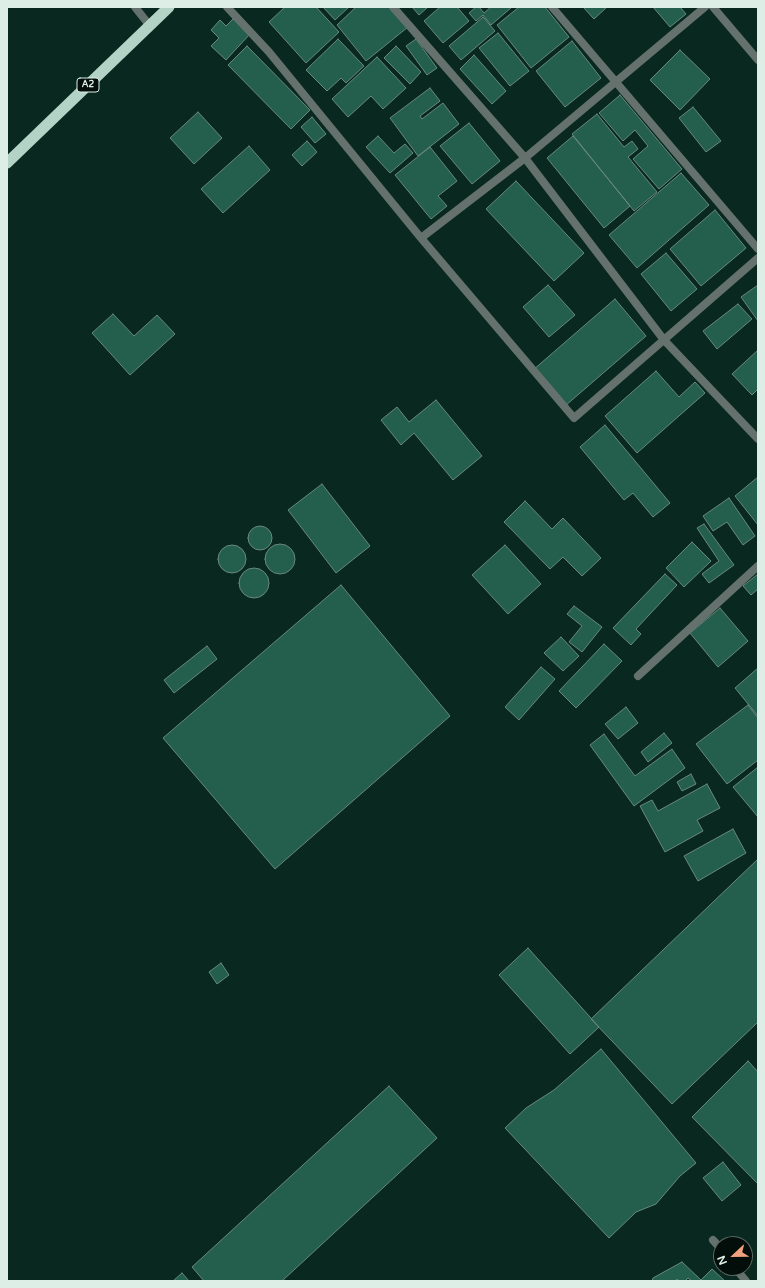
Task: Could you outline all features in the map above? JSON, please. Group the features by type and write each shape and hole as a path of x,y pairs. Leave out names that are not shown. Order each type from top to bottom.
{"highway":[{"name":"A2","path":"7,163 169,7"}],"street":[{"path":"135,7 150,26"},
{"path":"227,7 269,52 422,238 574,418 758,258"},
{"path":"393,7 524,158 664,340 758,439"},
{"path":"552,7 758,249"},
{"path":"422,238 524,158 705,7"},
{"path":"712,7 758,60"},
{"path":"638,676 758,566"}],"building":[{"path":"285,7 316,7 339,32 306,63 269,22"},
{"path":"323,7 349,7 335,20"},
{"path":"356,7 389,7 408,27 366,61 337,25"},
{"path":"412,7 428,7 419,15"},
{"path":"440,7 457,7 469,21 443,43 424,21"},
{"path":"476,7 479,7 484,13 491,7 512,7 491,25 483,15 476,21 469,13"},
{"path":"519,7 545,7 569,37 531,68 497,25"},
{"path":"583,7 607,7 594,19"},
{"path":"653,7 680,7 686,14 670,27"},
{"path":"483,17 495,31 461,60 449,46"},
{"path":"233,19 250,34 226,60 211,46 219,38 211,30 220,20 226,26"},
{"path":"498,33 529,71 510,86 479,48"},
{"path":"338,39 364,66 346,83 341,78 327,91 306,70"},
{"path":"416,39 437,68 427,75 406,46"},
{"path":"572,41 601,78 565,107 536,71"},
{"path":"247,46 310,110 291,129 228,65"},
{"path":"396,46 421,72 410,84 384,58"},
{"path":"680,50 710,79 680,110 650,80"},
{"path":"474,55 506,91 492,104 460,69"},
{"path":"377,57 406,88 383,109 371,96 348,117 332,99"},
{"path":"430,88 440,101 420,116 422,119 443,103 459,124 418,156 390,118"},
{"path":"620,95 682,169 659,189 633,159 648,146 635,130 623,141 599,113"},
{"path":"693,107 721,141 706,152 679,118"},
{"path":"198,112 222,138 194,164 170,138"},
{"path":"597,114 624,147 632,141 638,149 628,157 657,192 634,211 572,134"},
{"path":"312,117 326,134 315,143 301,127"},
{"path":"469,123 500,161 472,184 440,146"},
{"path":"378,136 394,153 405,144 413,153 390,173 366,147"},
{"path":"573,136 630,206 604,228 547,158"},
{"path":"307,141 317,152 302,166 292,155"},
{"path":"249,146 270,170 223,213 201,189"},
{"path":"430,147 457,181 438,196 447,206 431,219 395,175"},
{"path":"681,173 709,205 637,268 609,235"},
{"path":"516,181 584,253 554,281 486,209"},
{"path":"715,210 746,248 701,286 670,249"},
{"path":"666,253 697,289 671,311 641,274"},
{"path":"548,285 575,315 549,337 523,307"},
{"path":"758,285 758,321 741,297"},
{"path":"615,299 646,336 565,406 533,370"},
{"path":"738,304 752,319 717,349 703,331"},
{"path":"113,314 134,336 157,315 175,334 130,375 92,333"},
{"path":"758,350 758,389 752,395 732,374"},
{"path":"656,371 679,397 695,382 705,393 637,453 605,416"},
{"path":"436,400 482,456 453,480 414,433 401,445 381,420 397,407 409,422"},
{"path":"605,425 670,503 653,517 633,493 624,500 580,447"},
{"path":"758,477 758,525 735,496"},
{"path":"322,484 370,546 336,573 288,510"},
{"path":"729,498 755,536 743,545 727,522 713,531 703,516"},
{"path":"525,501 552,529 563,518 601,558 582,576 563,557 550,569 504,522"},
{"path":"704,524 734,565 709,583 702,574 719,561 697,528"},
{"path":"260,526 269,529 272,538 269,547 260,550 251,547 248,538 251,529"},
{"path":"692,542 711,561 684,587 666,568"},
{"path":"280,544 291,548 295,559 291,570 280,574 269,570 265,559 269,548"},
{"path":"232,545 242,549 246,559 242,569 232,573 222,569 218,559 222,549"},
{"path":"505,545 541,584 508,614 472,575"},
{"path":"254,568 260,569 268,577 268,589 260,597 254,598 248,597 240,589 239,583 240,577 248,569"},
{"path":"665,574 677,585 636,629 641,634 631,645 613,628"},
{"path":"758,574 758,589 751,595 743,586"},
{"path":"341,585 450,716 275,869 163,738"},
{"path":"574,606 602,627 582,652 569,642 582,626 567,614"},
{"path":"720,608 748,641 718,667 690,633"},
{"path":"561,637 579,656 563,671 544,653"},
{"path":"604,644 622,661 576,708 559,691"},
{"path":"207,646 217,659 174,693 164,680"},
{"path":"541,667 555,679 519,720 505,707"},
{"path":"758,668 758,716 735,688"},
{"path":"748,705 758,718 758,760 727,784 696,744"},
{"path":"626,707 638,723 618,739 605,724"},
{"path":"664,733 672,743 648,762 641,752"},
{"path":"604,734 635,776 672,749 685,768 634,806 590,745"},
{"path":"758,767 758,817 733,787"},
{"path":"691,774 696,784 682,791 677,782"},
{"path":"707,784 720,808 697,820 703,831 665,852 640,806 652,800 658,811"},
{"path":"733,829 746,853 698,881 684,856"},
{"path":"758,859 758,1022 672,1104 591,1019"},
{"path":"528,948 599,1027 570,1054 499,975"},
{"path":"221,963 229,975 217,984 209,972"},
{"path":"601,1049 696,1163 680,1176 656,1204 636,1212 609,1238 505,1128 526,1108 554,1090"},
{"path":"748,1061 758,1072 758,1184 692,1117"},
{"path":"389,1086 437,1138 282,1281 204,1281 192,1267"},
{"path":"723,1162 741,1185 722,1201 703,1178"},
{"path":"682,1262 701,1280 712,1269 713,1276 720,1276 725,1281 692,1281 688,1278 685,1281 679,1281 677,1279 676,1281 652,1281 653,1278"},
{"path":"182,1273 189,1281 173,1281"}]}
